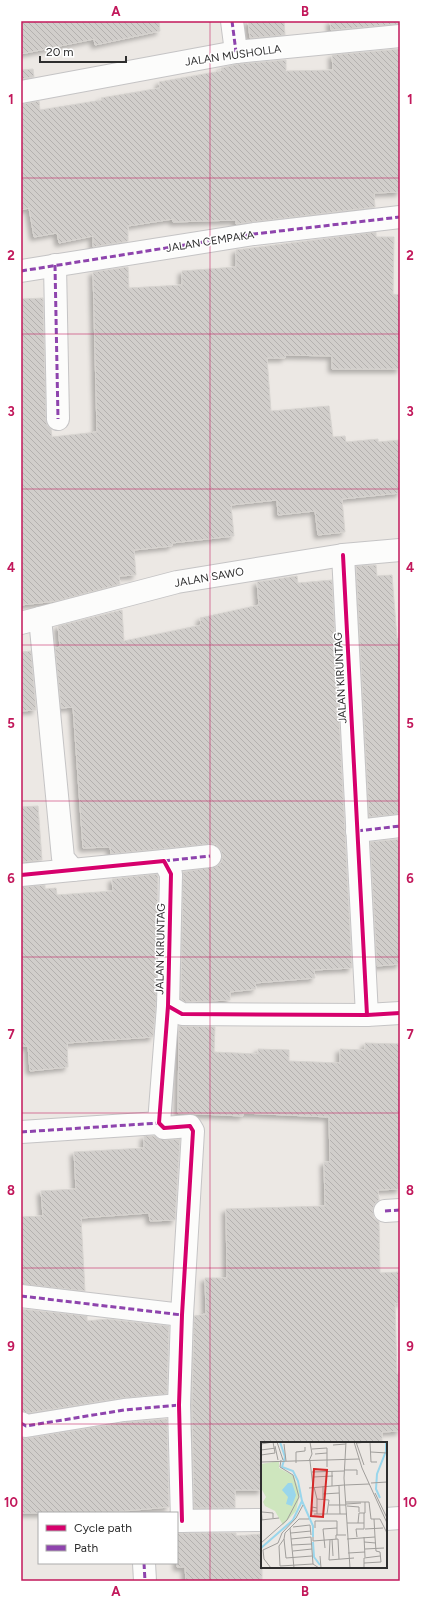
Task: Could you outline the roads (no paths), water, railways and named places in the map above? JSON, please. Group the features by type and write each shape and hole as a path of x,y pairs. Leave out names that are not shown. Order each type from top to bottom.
{"street":[{"path":"232,21 236,52"},
{"name":"JALAN MUSHOLLA","path":"21,92 236,52 400,36"},
{"name":"JALAN CEMPAKA","path":"21,271 254,234 400,217"},
{"path":"55,265 58,420"},
{"name":"JALAN SAWO","path":"31,621 177,582 343,555 400,550"},
{"name":"JALAN KIRUNTAG","path":"343,555 367,1015"},
{"path":"31,621 63,858 73,870"},
{"path":"357,831 400,826"},
{"path":"21,875 210,856"},
{"name":"JALAN KIRUNTAG","path":"164,861 171,874 168,1006 182,1014 367,1015 400,1013"},
{"path":"159,1123 168,1006"},
{"path":"21,1132 159,1123 164,1128 190,1126 193,1130 182,1315 179,1405 180,1521 261,1520"},
{"path":"21,1296 182,1315"},
{"path":"21,1423 26,1426 124,1410 179,1405"},
{"path":"387,1518 400,1518"},
{"path":"144,1564 145,1581"}]}
